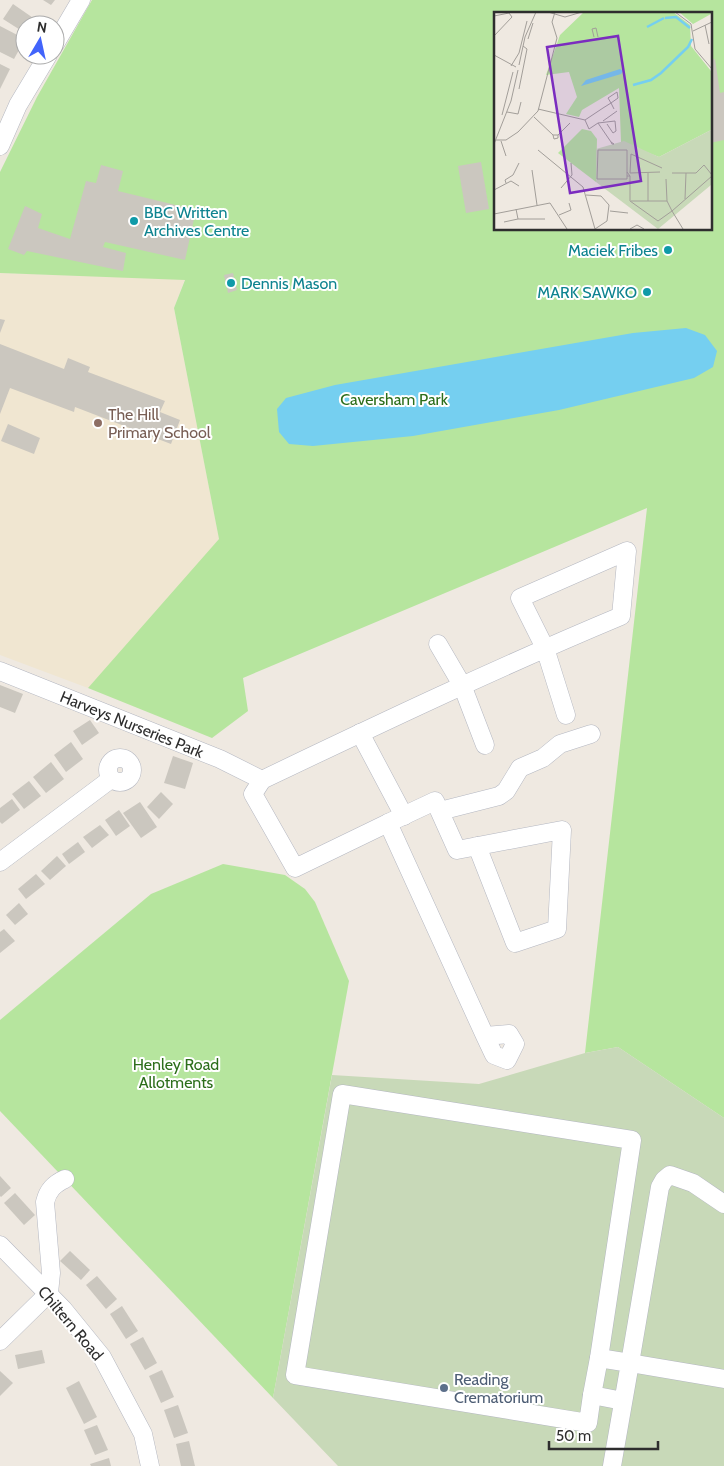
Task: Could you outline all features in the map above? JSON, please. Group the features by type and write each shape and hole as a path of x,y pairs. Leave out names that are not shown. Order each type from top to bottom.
{"street":[{"path":"65,27 81,0"},
{"path":"0,146 18,106 42,65"},
{"path":"477,846 515,943 557,929 562,830 477,846 457,850 435,801 294,868 253,794 262,780 462,685 545,648 621,616 627,551 520,598 545,648 566,715"},
{"path":"438,644 462,685 485,745"},
{"name":"Harveys Nurseries Park","path":"0,671 220,759 262,780"},
{"path":"360,733 485,1036"},
{"path":"440,812 499,796 506,790 520,768 543,758 560,744 590,734"},
{"path":"0,862 111,779"},
{"path":"342,1094 632,1140 600,1358 588,1423 295,1375 342,1094"},
{"path":"612,1466 660,1187 664,1180 670,1176 693,1183 724,1204"},
{"path":"0,1341 49,1294 51,1273 45,1202 51,1188 64,1179"},
{"name":"Chiltern Road","path":"0,1245 49,1294 102,1357 143,1434 150,1466"},
{"path":"600,1358 724,1379"},
{"path":"592,1395 623,1401"}],"shaded area":[{"name":"The Hill Primary School","path":"0,273 185,279 174,308 219,539 164,606 88,688 0,655"}],"green space":[{"name":"Caversham Park","path":"92,0 724,0 724,1118 618,1047 585,1053 647,508 243,678 248,711 212,738 88,688 219,539 174,308 185,280 0,273 0,172 55,65 65,65 65,48"},
{"name":"Henley Road Allotments","path":"223,864 285,875 305,889 315,902 349,981 273,1398 0,1111 0,1020 151,894"},
{"path":"618,1047 724,1118 724,1466 338,1466 273,1398 332,1075 479,1084 585,1053"}],"water":[{"path":"686,328 705,335 717,351 713,367 694,378 559,410 413,436 313,446 289,444 279,432 277,409 286,398 335,385 633,333"}],"building":[{"path":"43,0 55,0 51,5"},
{"path":"13,4 29,15 15,15 15,27 3,19"},
{"path":"0,26 15,34 15,57 14,59 0,52"},
{"path":"715,59 720,93 724,92 724,140 712,143 712,60"},
{"path":"0,64 10,69 0,89"},
{"path":"481,162 489,209 466,213 458,166"},
{"name":"BBC Written Archives Centre","path":"101,165 123,171 118,191 196,210 185,260 105,242 103,247 126,253 123,271 27,251 24,255 8,249 25,206 42,214 38,228 70,239 86,181 96,183"},
{"path":"233,273 237,290 228,293 224,275"},
{"path":"0,319 5,320 0,333"},
{"path":"0,344 64,369 68,358 90,367 88,372 165,401 160,412 180,420 171,444 75,407 74,412 10,388 0,414"},
{"path":"8,424 40,438 34,454 1,441"},
{"path":"0,685 23,694 15,713 0,707"},
{"path":"90,720 99,733 82,745 73,731"},
{"path":"71,742 83,759 66,772 54,755"},
{"path":"173,756 193,763 185,789 164,783"},
{"path":"51,762 64,779 46,793 33,777"},
{"path":"29,781 41,796 24,809 12,794"},
{"path":"161,792 173,804 159,819 147,807"},
{"path":"12,799 20,810 2,824 0,822 0,808"},
{"path":"140,802 157,827 141,838 123,813"},
{"path":"119,810 130,826 116,836 105,820"},
{"path":"100,825 109,835 92,848 83,837"},
{"path":"78,842 85,852 69,864 62,854"},
{"path":"57,856 66,866 50,880 41,871"},
{"path":"36,874 45,884 26,899 18,889"},
{"path":"19,903 28,914 15,925 6,915"},
{"path":"4,929 15,941 0,953 0,932"},
{"path":"0,1176 11,1188 1,1197 0,1196"},
{"path":"15,1193 35,1215 24,1225 4,1203"},
{"path":"70,1251 90,1270 81,1280 60,1261"},
{"path":"97,1276 117,1299 106,1309 86,1285"},
{"path":"122,1306 138,1331 126,1339 110,1314"},
{"path":"143,1337 157,1363 145,1370 130,1344"},
{"path":"42,1350 45,1363 18,1369 15,1355"},
{"path":"162,1370 174,1397 161,1403 149,1376"},
{"path":"0,1371 13,1383 0,1396"},
{"path":"79,1381 97,1417 84,1424 66,1388"},
{"path":"178,1405 188,1433 174,1438 164,1410"},
{"path":"97,1425 108,1450 95,1455 84,1430"},
{"path":"189,1441 195,1466 181,1466 176,1444"},
{"path":"109,1458 111,1466 91,1466 90,1464"}],"place":[{"name":"BBC Written Archives Centre","path":"134,221"},
{"name":"Maciek Fribes","path":"668,250"},
{"name":"Dennis Mason","path":"231,283"},
{"name":"MARK SAWKO","path":"647,292"},
{"name":"The Hill Primary School","path":"98,423"},
{"name":"Reading Crematorium","path":"444,1388"}]}
